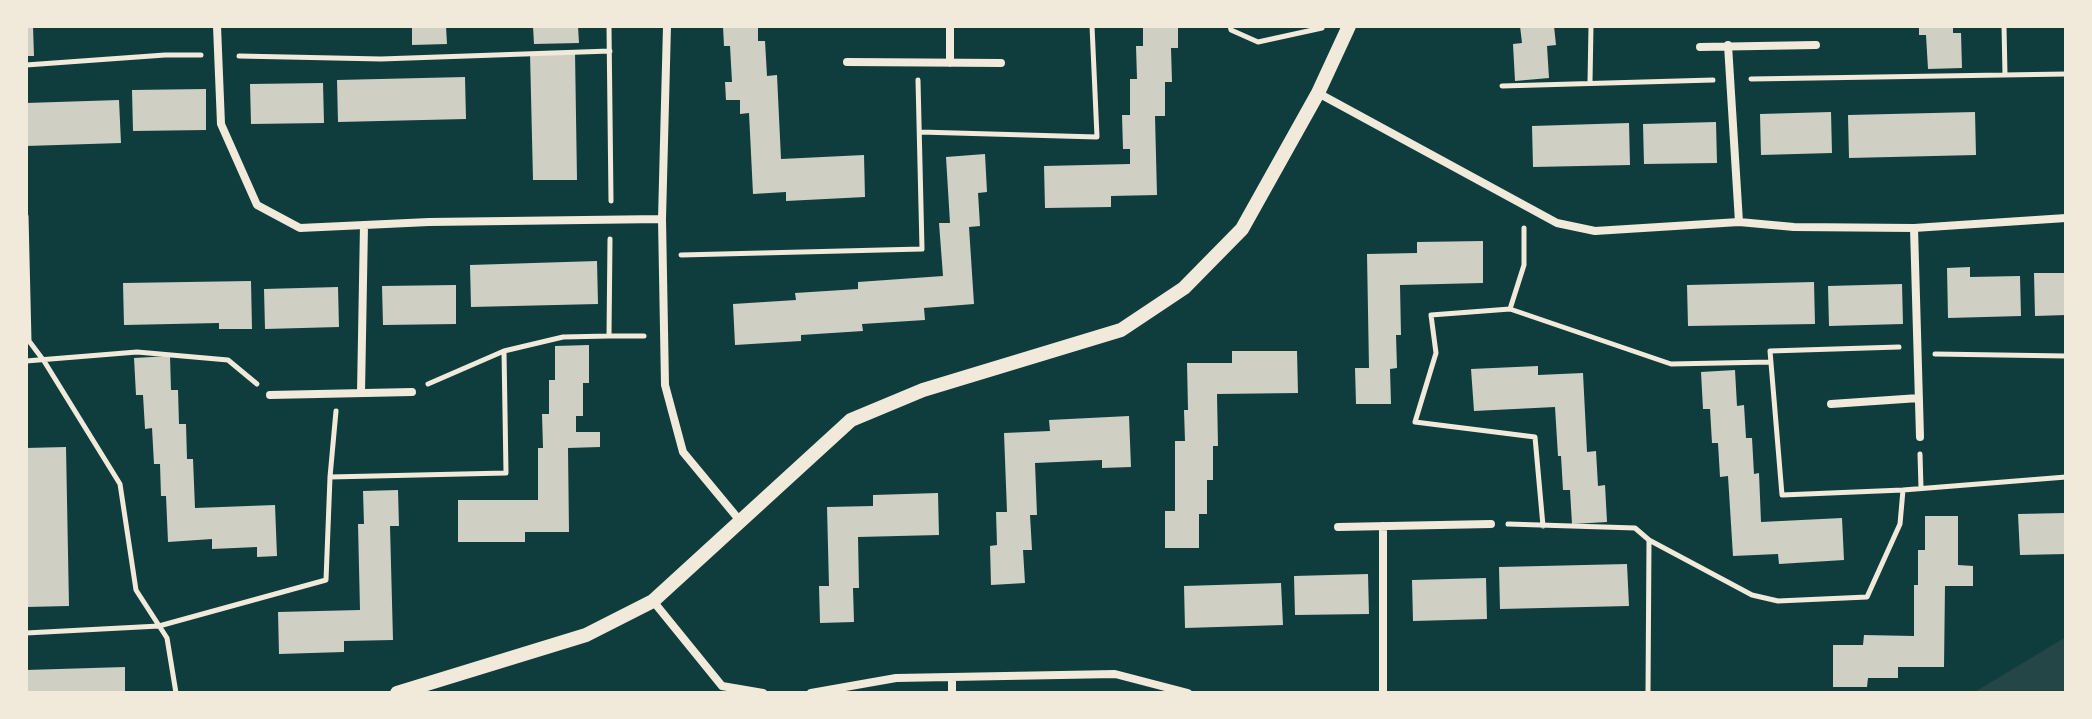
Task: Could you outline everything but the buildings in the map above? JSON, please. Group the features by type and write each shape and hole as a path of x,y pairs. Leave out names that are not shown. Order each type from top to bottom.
{"street":[{"path":"217,26 221,124 257,205 300,228 429,222 662,219"},
{"path":"667,26 662,219 665,385 683,452 742,522"},
{"path":"950,26 950,63"},
{"path":"397,693 586,635 653,601 851,420 923,390 1121,330 1184,288 1242,229 1318,93 1349,26"},
{"path":"1728,45 1739,222"},
{"path":"1700,47 1816,45"},
{"path":"847,62 1001,63"},
{"path":"1318,93 1557,223 1595,231 1739,222 1794,227 1914,228 2066,218"},
{"path":"361,393 364,225"},
{"path":"1914,228 1920,437"},
{"path":"270,395 412,392"},
{"path":"1831,404 1919,398"},
{"path":"1338,527 1491,524"},
{"path":"1383,526 1383,693"},
{"path":"653,601 722,686 763,693"},
{"path":"811,693 896,678 1115,674 1188,693"},
{"path":"952,677 952,693"}],"path":[{"path":"609,26 609,336"},
{"path":"920,132 1097,137 1092,26"},
{"path":"1230,26 1231,30 1258,42 1332,26"},
{"path":"1590,82 1591,26"},
{"path":"2004,26 2005,75"},
{"path":"26,65 165,55 381,59 610,51"},
{"path":"664,256 922,249 918,62"},
{"path":"1502,86 2066,74"},
{"path":"1510,309 1524,265 1524,205"},
{"path":"26,216 29,341 120,484 136,590 167,638 176,693"},
{"path":"1543,526 1535,437 1415,422 1436,353 1431,315 1510,309 1671,364 1770,362"},
{"path":"412,392 504,351 563,337 665,336"},
{"path":"330,477 506,473 504,351"},
{"path":"26,361 137,352 228,360 270,395"},
{"path":"1918,353 2066,356"},
{"path":"26,633 159,626 326,580 330,477 338,394"},
{"path":"1920,437 1921,488"},
{"path":"1491,524 1635,528 1649,540 1752,595 1778,601 1867,597 1900,524 1903,490 2066,477"},
{"path":"1648,693 1649,540"}],"shaded area":[{"path":"2066,637 2066,693 1973,693"}]}
